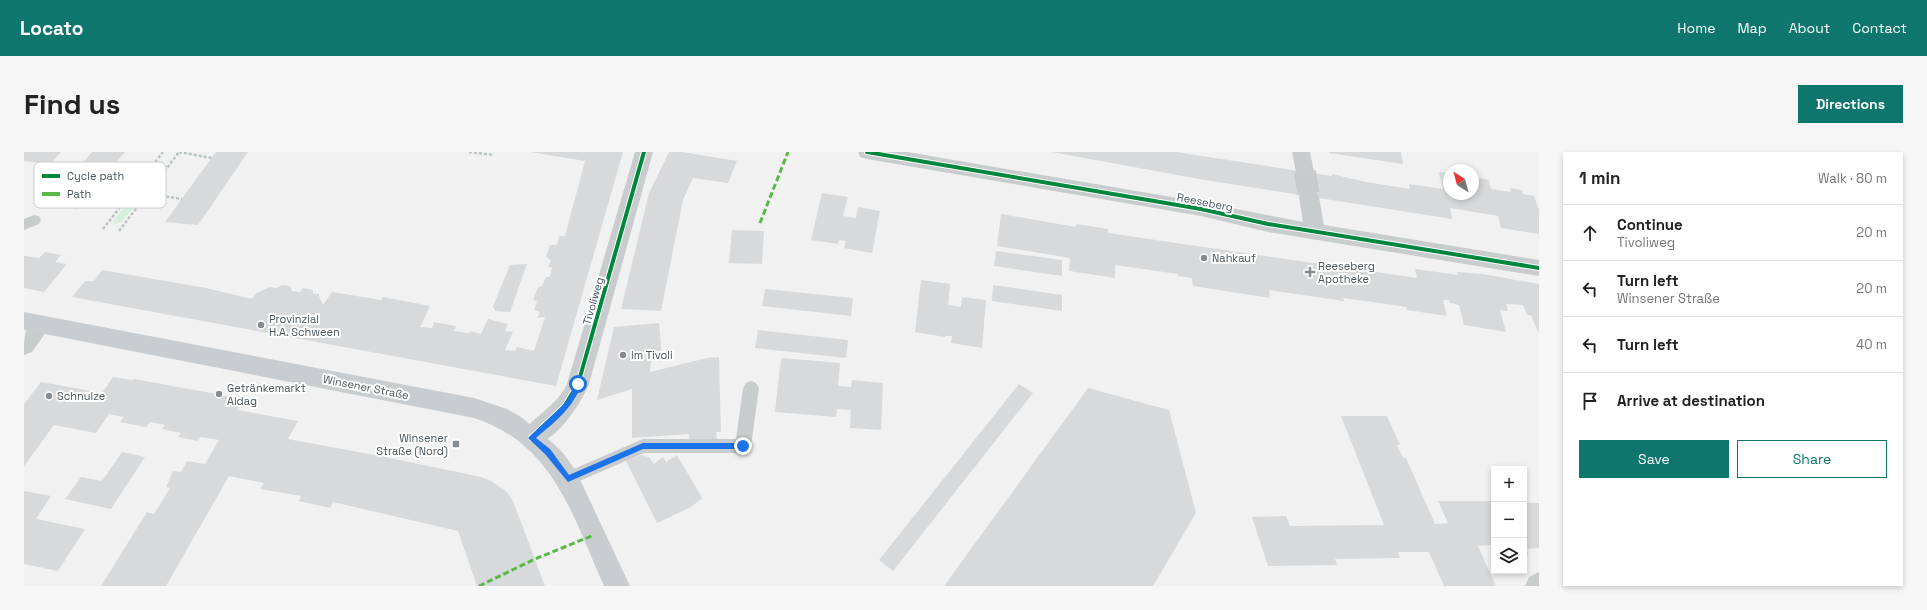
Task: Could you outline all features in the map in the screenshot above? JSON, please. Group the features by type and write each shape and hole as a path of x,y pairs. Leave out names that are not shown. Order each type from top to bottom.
{"main road":[{"name":"Winsener Straße","path":"32,323 474,408 499,416 532,438 547,452 568,479 617,586"}],"street":[{"name":"Tivoliweg","path":"532,438 567,406 573,398 644,152"},
{"name":"Reeseberg","path":"867,152 948,159 1201,209 1268,224 1539,268"},
{"path":"1301,152 1305,172"},
{"path":"1309,197 1315,232"},
{"path":"24,346 32,323"}],"lane":[{"path":"568,479 643,446 743,446 751,388"}],"path":[{"path":"155,162 163,152"},
{"path":"166,170 179,152 212,158"},
{"path":"469,152 494,155"},
{"path":"166,197 182,199"},
{"path":"103,229 119,208"},
{"path":"119,231 137,208"}],"green space":[{"path":"123,208 133,208 122,222 114,224 113,221"}],"building":[{"path":"24,152 61,152 53,162 24,161"},
{"path":"92,152 125,152 117,162 83,162"},
{"path":"216,152 248,152 198,225 165,222"},
{"path":"530,152 623,152 556,386 72,297 85,281 94,281 102,270 206,288 252,299 257,293 270,287 277,288 282,285 290,286 292,291 300,292 303,288 313,290 313,294 319,294 323,305 332,292 381,300 383,297 430,306 420,327 432,328 434,322 456,326 454,331 469,333 471,331 481,334 488,319 508,324 505,331 513,332 505,350 515,351 517,347 534,351 545,317 537,318 540,312 534,310 537,301 533,300 538,287 542,286 546,277 550,277 552,267 548,267 551,260 546,257 550,245 557,245 559,236 565,236 585,161"},
{"path":"669,152 682,152 737,161 728,183 693,178 683,200 661,311 621,309 649,193"},
{"path":"1052,152 1176,152 1332,176 1332,174 1366,182 1410,189 1409,184 1443,189 1443,200 1479,200 1479,178 1489,180 1491,189 1511,192 1510,188 1522,190 1523,194 1534,196 1539,210 1539,234 1501,228 1498,216 1450,208 1452,219 1199,179"},
{"path":"1401,152 1403,164 1329,153"},
{"path":"1439,172 1443,172 1443,189"},
{"path":"822,193 848,197 843,216 856,218 858,207 880,211 872,253 844,248 846,241 839,240 838,244 811,240"},
{"path":"1001,214 1076,227 1076,224 1108,229 1108,233 1417,278 1415,269 1458,275 1457,272 1483,274 1539,284 1539,334 1531,315 1527,315 1523,305 1506,304 1508,311 1500,310 1506,332 1464,325 1459,305 1450,303 1449,300 1443,300 1447,316 1407,310 1406,307 1394,305 1343,298 1344,301 1269,290 1270,298 1193,286 1192,278 1178,276 1178,274 1115,265 1115,278 1069,271 1070,258 997,246"},
{"path":"732,230 764,231 762,264 729,263"},
{"path":"996,251 1062,260 1062,276 994,266"},
{"path":"45,252 61,255 55,262 67,264 44,292 24,288 24,256 39,258"},
{"path":"527,264 510,312 495,311 493,306 510,265"},
{"path":"921,280 950,284 948,305 961,307 962,297 986,300 982,348 951,343 952,336 945,337 915,332"},
{"path":"993,285 1062,295 1062,311 992,301"},
{"path":"765,289 853,298 851,316 762,306"},
{"path":"659,323 662,359 651,360 650,372 707,358 719,357 721,432 716,432 717,440 689,441 689,434 632,438 632,389 597,400 614,327"},
{"path":"758,330 848,340 846,358 755,348"},
{"path":"781,358 840,363 838,386 851,387 852,380 883,383 881,430 850,428 851,410 837,409 836,417 775,412"},
{"path":"113,377 134,379 244,399 237,410 298,421 288,439 390,458 481,477 491,481 507,492 513,501 545,586 477,586 458,531 333,502 330,508 299,501 301,496 260,489 264,483 229,476 166,586 101,586 147,512 154,514 170,488 166,487 173,471 181,472 187,461 205,464 219,440 201,437 198,441 178,437 181,433 162,429 165,425 150,422 146,427 120,422 124,417 109,414 96,433 54,425 24,466 24,404 41,382 102,393"},
{"path":"1019,384 1033,393 893,571 879,560"},
{"path":"1088,388 1169,410 1196,513 1153,586 944,586"},
{"path":"1341,416 1387,416 1400,445 1397,445 1403,458 1406,458 1435,524 1448,523 1438,501 1491,501 1491,545 1478,546 1496,586 1444,586 1429,552 1398,552 1400,558 1335,559 1337,565 1268,566 1252,517 1286,516 1290,526 1384,525"},
{"path":"122,452 145,457 111,509 65,499 81,477 102,481"},
{"path":"641,455 649,457 654,464 663,457 666,462 677,455 702,498 691,507 657,523 626,461"},
{"path":"24,491 51,496 36,519 85,529 58,571 24,564"},
{"path":"1527,503 1539,503 1539,548 1527,549"}],"tunnel":[{"path":"1305,172 1309,197"}],"marked path":[{"path":"760,223 788,152"},
{"path":"479,586 535,559 594,535"}],"cycle path":[{"path":"531,438 552,420 564,407 570,400 578,384 644,152"},
{"path":"867,152 1201,209 1268,224 1539,268"}],"place":[{"name":"Nahkauf","path":"1204,258"},
{"name":"Reeseberg Apotheke","path":"1310,272"},
{"name":"Provinzial H.A. Schween","path":"261,325"},
{"name":"Im Tivoli","path":"623,355"},
{"name":"Getränkemarkt Aldag","path":"219,394"},
{"name":"Schnulze","path":"49,396"},
{"name":"Winsener Straße (Nord)","path":"456,444"}],"route":[{"path":"578,384 573,398 567,406 532,438 547,452 568,479 643,446 743,446"}]}
